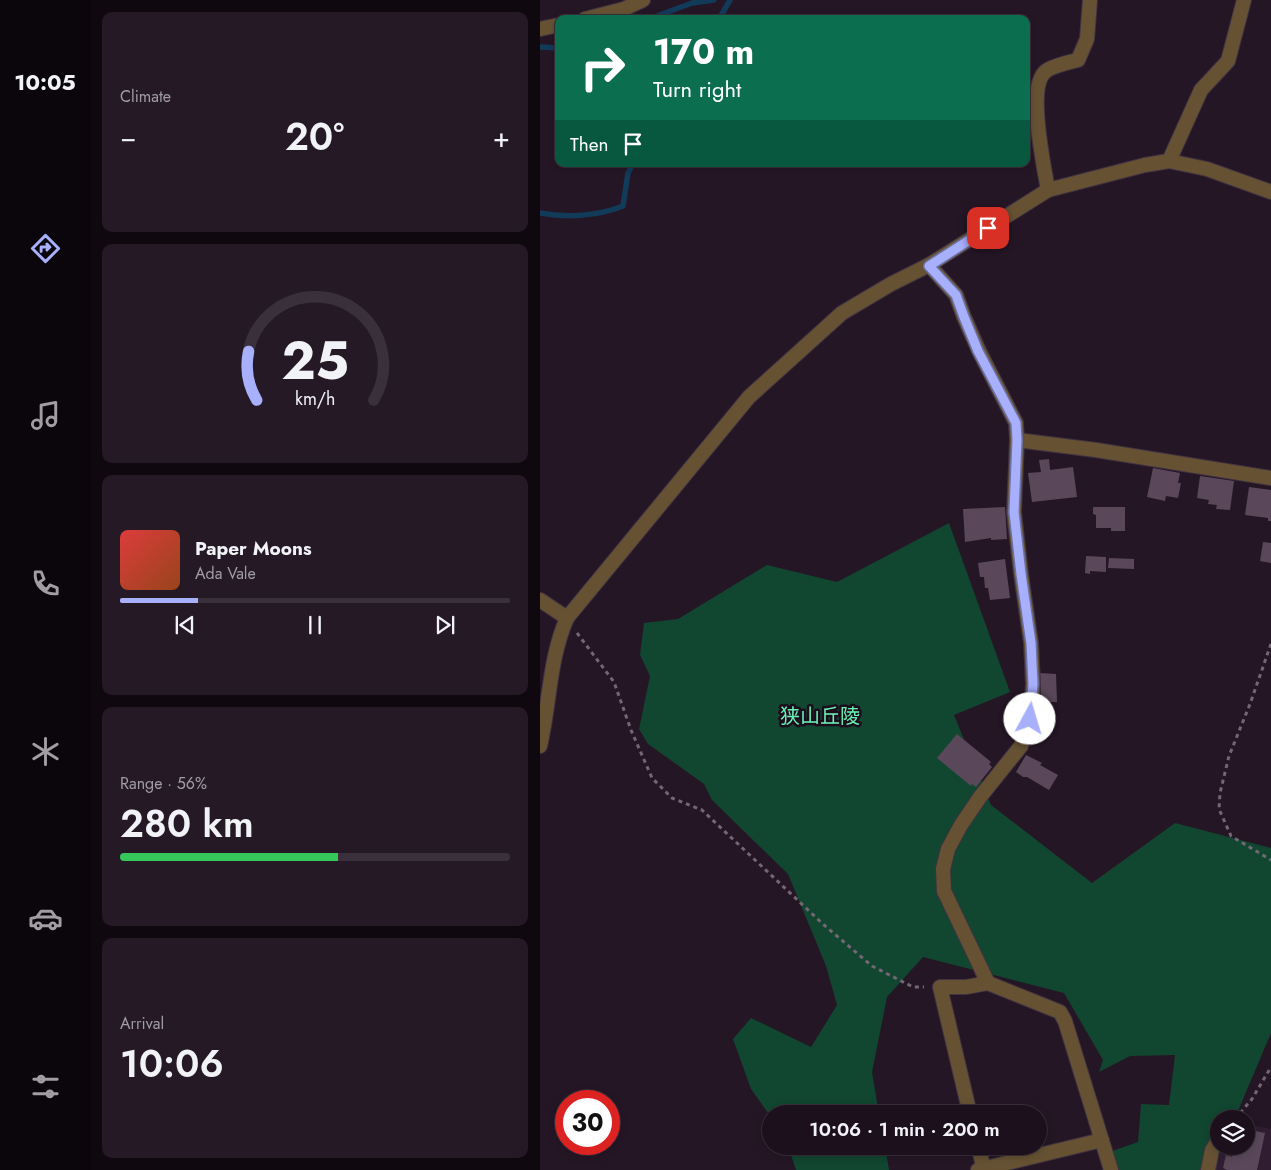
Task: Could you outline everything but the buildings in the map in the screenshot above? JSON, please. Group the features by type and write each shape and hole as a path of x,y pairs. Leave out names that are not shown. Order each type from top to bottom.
{"street":[{"path":"601,15 624,9 643,0"},
{"path":"1048,190 1036,114 1038,81 1046,70 1078,60 1087,39 1090,0"},
{"path":"1169,161 1201,90 1228,61 1244,0"},
{"path":"540,29 555,26"},
{"path":"540,746 558,638 567,618 749,397 842,313 891,284 929,266 1048,190 1145,165 1169,161 1207,169 1271,192"},
{"path":"929,266 956,295 978,351 1016,423 1014,512 1031,643 1033,684 1030,719 1021,746 961,824 948,849 943,869 944,891 988,983"},
{"path":"1017,440 1096,450 1271,478"},
{"path":"540,600 567,618"},
{"path":"968,1105 940,987 966,987 988,983 1060,1012 1065,1021 1111,1170"},
{"path":"979,1155 981,1169 1102,1140"},
{"path":"1208,1170 1211,1155"}],"path":[{"path":"567,618 614,682 631,730 652,778 672,798 702,810 824,924 872,966 913,987 940,987"},
{"path":"1271,644 1229,756 1220,793 1220,809 1231,836 1271,860"},
{"path":"1243,1110 1252,1100 1271,1067"}],"shaded area":[{"path":"1255,1126 1271,1129 1271,1170 1213,1170 1219,1155 1255,1155"}],"green space":[{"name":"狭山丘陵","path":"949,523 1010,692 954,715 991,805 1092,883 1175,823 1271,848 1271,1033 1238,1110 1210,1110 1210,1142 1206,1146 1205,1170 1119,1170 1112,1151 1138,1142 1141,1104 1169,1105 1175,1055 1130,1056 1099,1072 1103,1060 1064,993 923,957 887,997 872,1072 878,1105 762,1105 751,1089 733,1039 751,1018 811,1047 837,1005 826,966 788,874 712,800 704,784 648,744 639,729 650,676 640,655 644,623 678,619 767,565 837,582"},
{"path":"791,1155 886,1155 889,1170 796,1170"}],"waterway":[{"path":"660,15 692,3 714,0"},
{"path":"721,15 730,0"},
{"path":"540,47 555,48"},
{"path":"540,213 582,215 603,212 623,206 628,173 631,167"}],"route":[{"path":"988,228 929,266 956,295 978,351 1016,423 1014,512 1031,643 1033,684 1030,719"}]}
